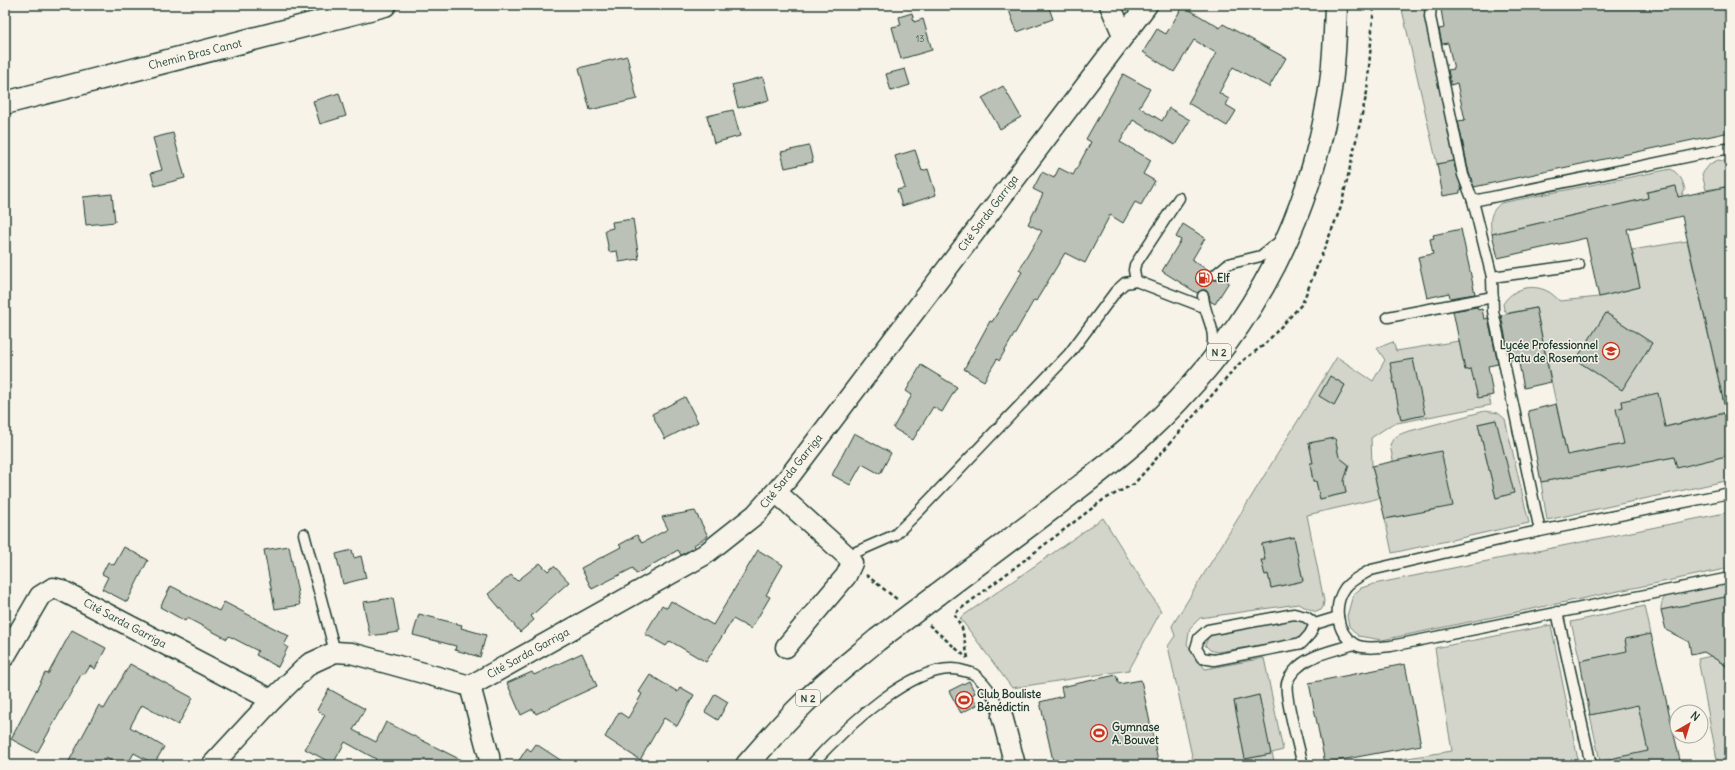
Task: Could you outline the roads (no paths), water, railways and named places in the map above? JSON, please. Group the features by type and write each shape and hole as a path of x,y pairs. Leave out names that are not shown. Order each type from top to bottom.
{"main road":[{"name":"Chemin Bras Canot","path":"5,103 385,5"},
{"name":"N 2","path":"747,765 776,731 803,703 837,673 878,640 1108,465 1147,431 1179,400 1206,370 1255,301 1270,277 1292,230 1310,180 1329,100 1334,50 1336,5"}],"street":[{"path":"1110,5 1123,34"},
{"name":"Cité Sarda Garriga","path":"470,686 704,555 756,514 776,492 1146,5"},
{"path":"776,492 847,556 852,563 846,576 786,646"},
{"name":"Cité Sarda Garriga","path":"5,656 40,596 53,588 61,590 272,700"},
{"path":"212,765 272,700 309,664 335,652 351,653 470,686 489,756 490,765"},
{"path":"1002,716 1015,765"}],"lane":[{"path":"1431,5 1430,17 1463,175 1473,201 1492,277 1494,297 1493,312 1540,531"},
{"path":"1473,201 1725,149 1730,150"},
{"path":"1136,281 1134,270 1135,265 1179,198"},
{"path":"1216,274 1228,264 1261,256 1292,230"},
{"path":"1492,277 1579,265"},
{"path":"847,556 895,535 1069,354 1116,291 1125,283 1136,281 1203,302 1210,319 1213,332 1213,345 1206,370"},
{"path":"1388,318 1494,297"},
{"path":"1354,644 1342,632 1338,617 1339,601 1346,588 1357,578 1371,570 1540,531 1730,493"},
{"path":"304,534 335,652"},
{"path":"1302,762 1288,698 1287,683 1301,664 1311,658 1354,644 1371,648 1391,646 1730,578"},
{"path":"1557,612 1591,765"},
{"path":"1315,624 1306,617 1294,614 1208,630 1199,638 1196,648 1202,658 1214,660 1302,643 1310,634 1315,624 1338,617"},
{"path":"811,765 829,745 886,697 921,675 954,668 975,675 993,695 1002,716"}],"place":[{"name":"Elf","path":"1204,278"},
{"name":"Lycée Professionnel Patu de Rosemont","path":"1611,351"},
{"name":"Club Bouliste Bénédictin","path":"964,700"},
{"name":"Gymnase A. Bouvet","path":"1099,733"}]}
